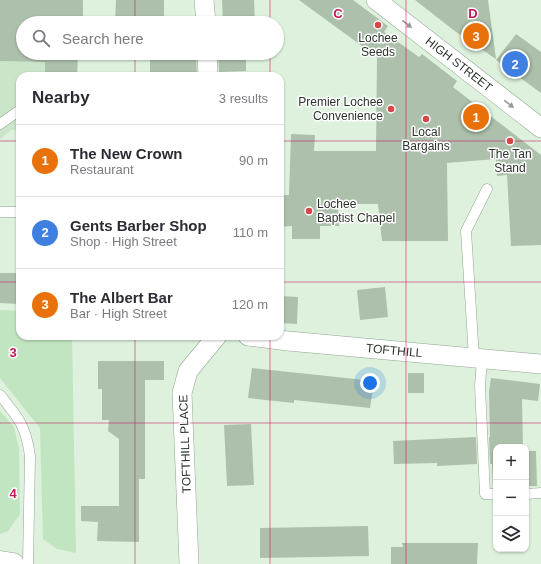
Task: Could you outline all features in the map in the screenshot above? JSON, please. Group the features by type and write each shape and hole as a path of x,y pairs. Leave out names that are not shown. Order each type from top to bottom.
{"street":[{"path":"204,0 205,16"},
{"name":"HIGH STREET","path":"376,0 541,128"},
{"path":"207,60 208,72"},
{"name":"TOFTHILL PLACE","path":"189,564 182,393 188,371 214,340"},
{"name":"TOFTHILL","path":"280,340 541,364"},
{"path":"0,562 13,564"}],"lane":[{"path":"0,124 16,113"},
{"path":"487,189 466,231 478,358 485,494 493,494"},
{"path":"0,212 16,212"},
{"path":"0,395 21,421 27,438 30,456 28,564"},
{"path":"529,494 541,493"}],"shaded area":[{"path":"0,0 83,0 83,16 16,16 16,60 78,60 77,72 16,72 16,130 11,130 0,139"},
{"path":"0,310 16,311 16,340 72,340 76,553 57,549 43,539 40,428 0,378"},
{"path":"0,411 14,427 19,448 20,514 8,531 0,534"}],"building":[{"path":"0,0 83,0 83,16 16,16 16,60 78,60 77,72 45,72 45,62 0,61"},
{"path":"116,0 164,0 164,16 115,16"},
{"path":"222,0 254,0 255,16 223,16"},
{"path":"299,0 353,0 388,26 384,32 419,57 422,54 457,81 453,87 541,155 541,245 511,246 507,175 497,176 496,159 447,163 448,241 382,241 378,204 338,204 339,226 320,226 320,239 292,239 292,226 284,227 284,195 289,195 291,134 315,135 314,151 376,151 377,57"},
{"path":"415,0 488,0 496,59 456,32"},
{"path":"516,34 541,52 541,93 496,60"},
{"path":"150,60 196,60 197,72 150,72"},
{"path":"218,60 246,60 246,71 219,72"},
{"path":"0,273 16,273 16,304 0,303"},
{"path":"385,287 388,317 360,320 357,290"},
{"path":"284,296 298,297 297,324 284,323"},
{"path":"98,361 164,361 164,380 145,380 145,479 139,479 139,542 97,541 98,522 81,521 81,506 119,506 119,439 108,431 109,420 102,420 102,389 98,389"},
{"path":"252,368 374,381 370,408 294,400 294,403 248,398"},
{"path":"408,373 424,373 424,393 408,393"},
{"path":"491,378 540,384 538,401 522,399 523,444 493,444 493,487 492,464 490,464 489,392"},
{"path":"251,424 254,485 227,486 224,425"},
{"path":"476,437 477,464 437,466 437,463 394,464 393,441"},
{"path":"529,451 536,451 537,486 529,486"},
{"path":"368,526 369,556 260,558 260,528"},
{"path":"402,543 478,543 477,564 391,564 391,547 403,547"}],"place":[{"name":"Lochee Seeds","path":"378,25"},
{"name":"The Albert Bar","path":"476,36"},
{"name":"Gents Barber Shop","path":"515,64"},
{"name":"Premier Lochee Convenience","path":"391,109"},
{"name":"The New Crown","path":"476,117"},
{"name":"Local Bargains","path":"426,119"},
{"name":"The Tan Stand","path":"510,141"},
{"name":"Lochee Baptist Chapel","path":"309,211"}]}
